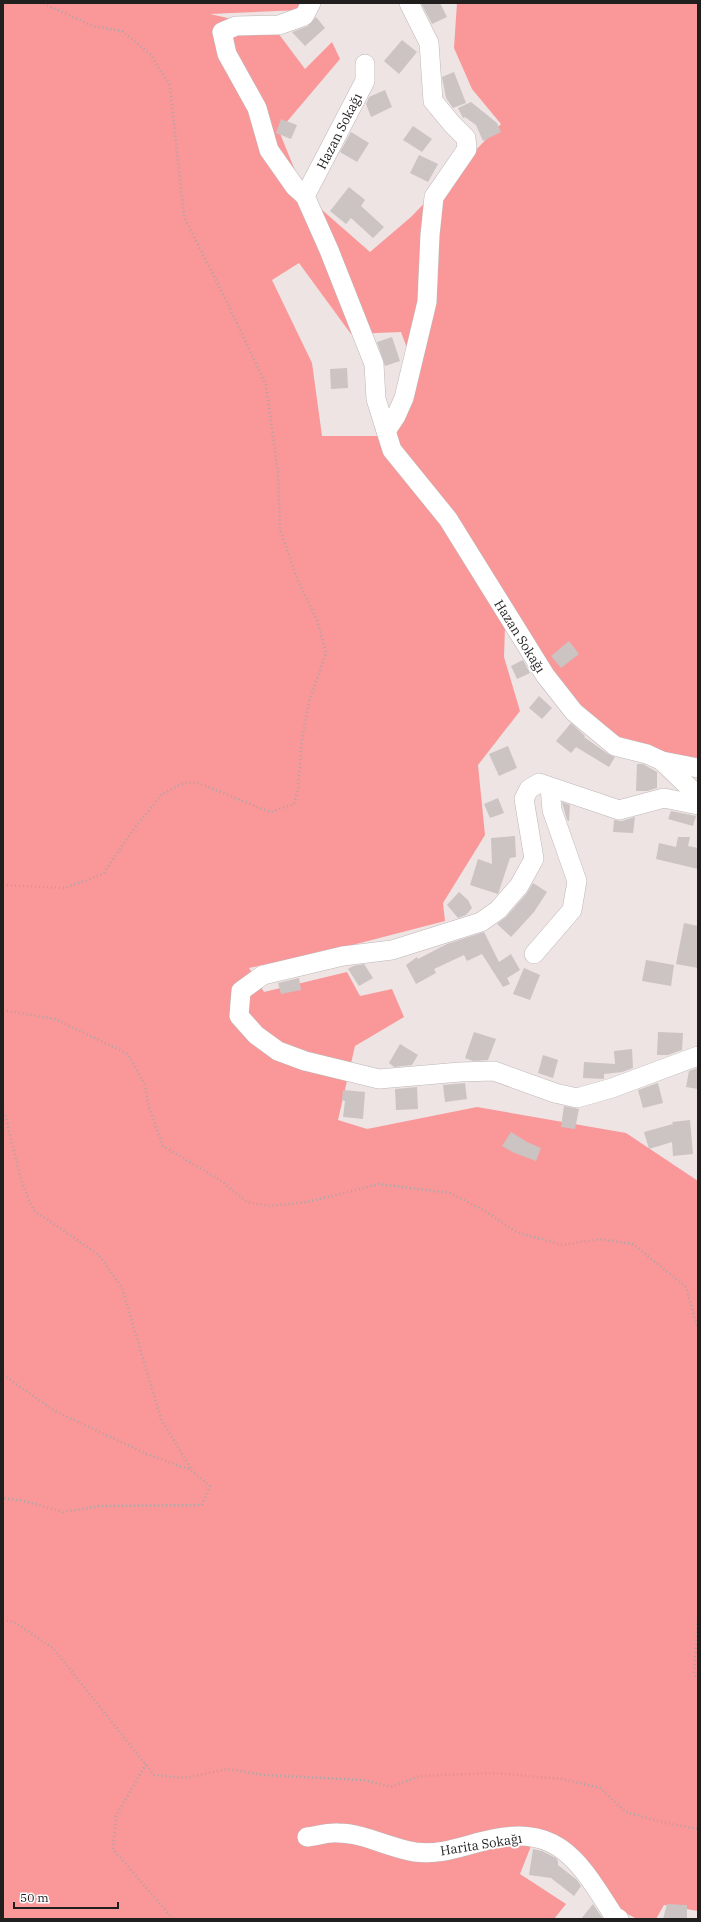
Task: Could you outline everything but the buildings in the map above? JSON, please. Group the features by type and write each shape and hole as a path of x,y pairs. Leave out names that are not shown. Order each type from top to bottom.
{"street":[{"name":"Hazan Sokağı","path":"311,3 304,16 279,25 236,26 222,32 227,54 257,108 269,150 295,187 305,196 329,250 374,364 376,399 392,450 448,519 545,675 574,712 615,746 647,754 662,761 698,796"},
{"path":"386,431 396,416 404,398 426,302 434,197 467,149 466,138 433,101 429,43 408,3"},
{"name":"Hazan Sokağı","path":"305,196 365,81 365,64"},
{"path":"662,761 698,768"},
{"path":"698,805 664,798 619,810 539,783 529,789 524,799 534,859 519,886 498,910 481,922 392,950 343,956 263,975 241,991 239,1016 256,1035 278,1051 305,1062 379,1080 460,1072 494,1071 555,1093 577,1098 612,1088 698,1056"},
{"path":"534,954 572,910 577,881 552,810 550,787"},
{"name":"Harita Sokağı","path":"307,1838 338,1833 376,1841 414,1852 448,1852 481,1841 519,1836 542,1838 558,1845 575,1860 614,1916 619,1919"}],"path":[{"path":"3,885 66,888 103,874 133,830 162,794 184,783 198,783 270,812 294,804 298,789 302,738 309,702 326,653 317,620 298,580 280,529 278,473 266,385 227,302 184,217 170,85 150,54 122,31 93,26 42,3"},
{"path":"3,1010 55,1019 128,1054 145,1085 149,1107 163,1146 220,1180 247,1202 270,1206 307,1202 379,1184 450,1193 485,1211 516,1232 562,1245 600,1239 633,1244 686,1287 698,1330"},
{"path":"3,1112 5,1114 21,1180 33,1210 99,1255 122,1288 161,1419 191,1470"},
{"path":"3,1375 55,1411 149,1454 191,1470 210,1486 202,1505 101,1506 63,1512 24,1501 3,1498"},
{"path":"698,1616 694,1673 698,1682"},
{"path":"3,1620 14,1622 53,1648 154,1775 184,1778 228,1769 264,1775 363,1780 391,1787 420,1776 493,1773 564,1779 600,1788 626,1812 660,1822 698,1829"},
{"path":"146,1764 116,1816 113,1849 173,1919"}],"shaded area":[{"path":"3,3 303,3 300,10 210,14 275,29 305,69 332,42 340,59 279,131 305,195 370,252 411,217 501,124 472,89 454,48 457,3 698,3 698,762 683,762 593,726 505,626 504,657 520,711 478,765 485,835 443,903 445,921 333,950 249,968 264,992 347,972 360,996 392,989 404,1017 355,1046 338,1120 367,1129 477,1107 626,1133 698,1181 698,1911 664,1905 656,1919 637,1919 618,1909 551,1832 531,1846 520,1874 566,1904 554,1919 3,1919","holes":["299,263 351,334 401,332 414,367 391,436 322,436 312,363 272,280"]}]}
